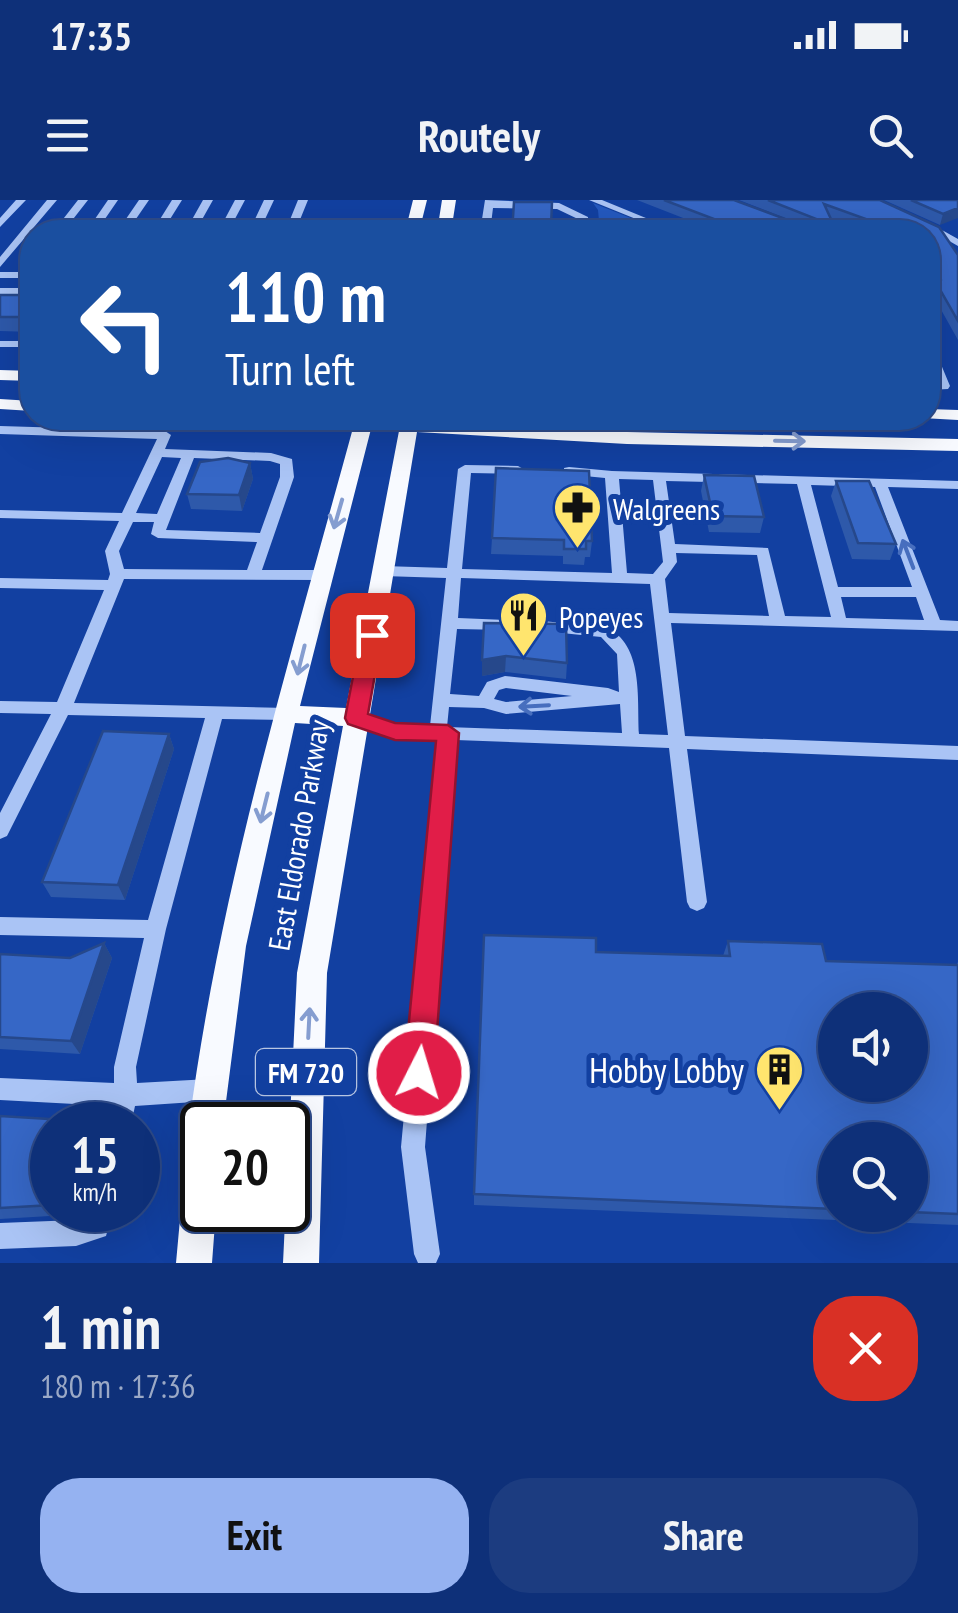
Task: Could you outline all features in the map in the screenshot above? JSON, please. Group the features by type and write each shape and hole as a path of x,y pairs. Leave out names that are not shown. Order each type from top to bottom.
{"main road":[{"name":"East Eldorado Parkway","path":"208,1102 238,914 321,574 361,430"},
{"name":"East Eldorado Parkway","path":"295,1262 312,974 408,430"},
{"path":"525,430 627,438 958,445"},
{"path":"898,430 904,444"},
{"path":"288,714 356,718"},
{"path":"194,1263 197,1232"}],"street":[{"path":"0,224 21,200"},
{"path":"36,220 52,200"},
{"path":"68,220 84,200"},
{"path":"594,200 644,220"},
{"path":"614,208 635,200"},
{"path":"490,202 559,203 585,220"},
{"path":"912,218 916,220"},
{"path":"0,264 20,239"},
{"path":"0,430 165,436 112,550 116,580 62,710 0,831"},
{"path":"156,453 271,457 287,462 287,477 252,574"},
{"path":"189,454 158,534 265,538"},
{"path":"427,1254 413,1147 443,733 441,700 465,468 958,485"},
{"path":"612,475 620,578"},
{"path":"659,476 670,562 658,579 697,902"},
{"path":"804,481 840,622"},
{"path":"880,483 934,625"},
{"path":"0,514 162,518"},
{"path":"668,548 762,551 778,621"},
{"path":"383,571 658,579"},
{"path":"0,583 321,574"},
{"path":"832,592 922,592"},
{"path":"662,618 958,626"},
{"path":"449,623 606,632 625,653 631,740"},
{"path":"441,700 484,702 506,708 628,698"},
{"path":"0,707 288,714"},
{"path":"124,1102 126,1067 156,929 215,712"},
{"path":"356,718 395,731 958,752"},
{"path":"0,926 156,929"},
{"path":"0,1089 126,1095 209,1090"},
{"path":"0,1236 80,1232"}],"shaded area":[{"path":"593,203 636,220 599,220"}],"building":[{"path":"664,200 734,200 788,220 716,220"},
{"path":"768,200 880,200 924,220 868,220 824,204 831,220 819,220"},
{"path":"911,200 958,200 958,208 943,214"},
{"path":"514,202 552,202 551,220 513,220"},
{"path":"940,228 958,255 958,321 940,290"},
{"path":"0,295 20,295 20,317 0,317"},
{"path":"228,458 250,463 239,495 187,494 200,462"},
{"name":"Walgreens","path":"496,468 589,471 592,541 586,541 586,549 564,549 564,540 492,538"},
{"path":"704,475 754,476 764,517 713,516"},
{"path":"836,481 869,481 896,544 858,543"},
{"path":"484,623 566,624 567,663 506,656 482,660"},
{"path":"103,731 169,734 118,885 42,882"},
{"name":"Hobby Lobby","path":"484,935 596,938 596,952 730,956 728,941 822,944 826,961 958,965 958,1214 928,1213 928,1122 818,1122 818,1208 474,1194"},
{"path":"104,943 71,1041 0,1037 0,954 70,958"},
{"path":"0,1116 30,1118 30,1206 0,1208"}],"place":[{"name":"Walgreens","path":"578,550"},
{"name":"Popeyes","path":"524,658"},
{"name":"Hobby Lobby","path":"779,1112"}],"route":[{"path":"372,635 356,718 395,731 448,733 419,1073"}]}
